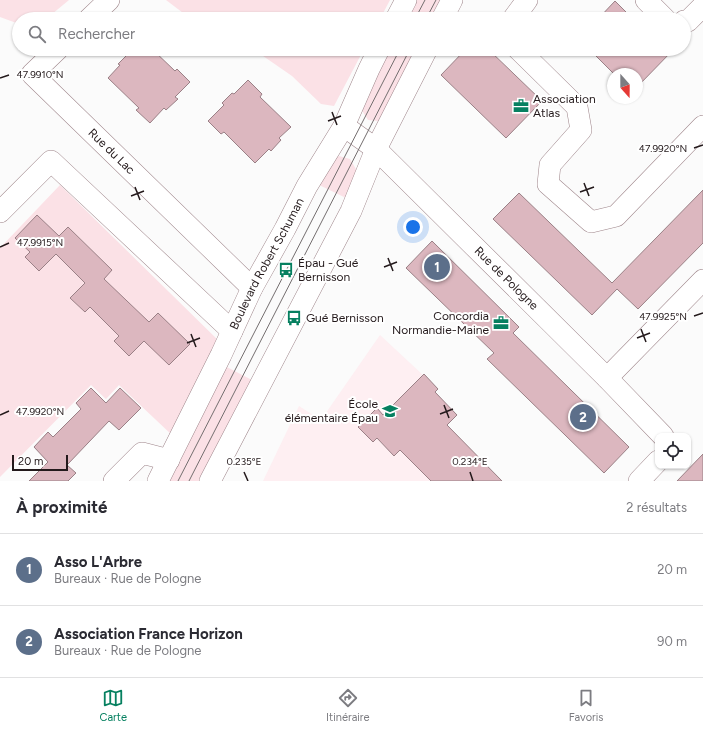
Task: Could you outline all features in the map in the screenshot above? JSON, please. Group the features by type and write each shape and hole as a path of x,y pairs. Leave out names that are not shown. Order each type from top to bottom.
{"street":[{"path":"96,12 109,0"},
{"path":"400,12 406,0"},
{"path":"446,12 452,0"},
{"path":"518,12 527,0"},
{"path":"646,0 657,12"},
{"path":"691,18 703,6"},
{"name":"Rue du Lac","path":"51,56 32,74 252,288"},
{"name":"Boulevard Robert Schuman","path":"158,481 252,288 307,186 344,126 376,56"},
{"path":"210,481 351,211 376,149 423,56"},
{"path":"525,56 577,107 581,130 550,165 548,184 591,222 616,216 703,126"},
{"name":"Rue de Pologne","path":"344,126 376,149 607,378 660,433"},
{"path":"0,212 51,161 232,331"},
{"path":"607,378 703,280"},
{"path":"114,481 142,453 169,460"},
{"path":"639,481 655,464"}],"shaded area":[{"path":"0,0 69,0 54,12 12,12 12,21 0,17"},
{"path":"166,0 390,0 384,12 182,12"},
{"path":"414,0 447,0 441,12 408,12"},
{"path":"263,56 360,56 334,106 321,104 292,76"},
{"path":"386,56 418,56 386,117 378,121 368,120 361,109"},
{"path":"339,156 350,159 357,171 346,198 317,184 332,160"},
{"path":"60,185 223,345 173,436 119,385 106,399 91,385 0,477 0,248"},
{"name":"École élémentaire Épau","path":"380,335 438,389 431,396 439,397 457,415 442,430 502,481 263,481 299,406 321,420"},
{"path":"223,365 252,380 201,481 166,481"}],"building":[{"path":"615,1 626,12 605,12"},
{"path":"126,56 159,56 175,71 177,69 190,82 175,97 178,99 166,110 164,108 150,123 136,110 139,108 108,78 120,65 118,64"},
{"path":"459,56 495,56 542,101 506,138 441,75"},
{"path":"596,56 667,56 643,81 643,68 608,68"},
{"path":"248,80 262,94 260,97 291,127 279,138 281,140 271,151 269,149 255,163 224,132 221,134 208,121 224,105 222,103 232,93 234,94"},
{"path":"703,190 703,243 638,309 617,289 592,315 493,219 519,193 612,283"},
{"path":"37,215 59,236 68,227 112,270 104,279 149,322 158,313 190,344 169,365 144,341 129,356 114,341 119,336 90,307 85,312 70,298 85,283 56,254 39,271 25,257 30,252 15,238"},
{"path":"432,241 519,327 513,333 629,447 604,473 487,359 494,353 406,268"},
{"path":"424,374 438,389 435,392 457,415 447,425 502,481 431,481 400,450 394,456 377,438 373,442 358,427 377,408 383,415"},
{"path":"91,388 106,403 120,388 141,408 119,430 109,421 67,465 76,473 68,481 29,481 48,462 34,447 48,432 53,437 81,409 76,403"},
{"path":"703,454 703,481 677,481 689,469 691,469 691,466"}],"tram line":[{"path":"419,12 425,0"},
{"path":"430,12 436,0"},
{"path":"178,481 396,56"},
{"path":"189,481 406,56"}],"place":[{"name":"Association Atlas","path":"521,106"},
{"name":"Asso L'Arbre","path":"437,267"},
{"name":"Épau - Gué Bernisson","path":"286,270"},
{"name":"Gué Bernisson","path":"294,318"},
{"name":"Concordia Normandie-Maine","path":"501,323"},
{"name":"École élémentaire Épau","path":"390,411"},
{"name":"Association France Horizon","path":"583,417"}]}
